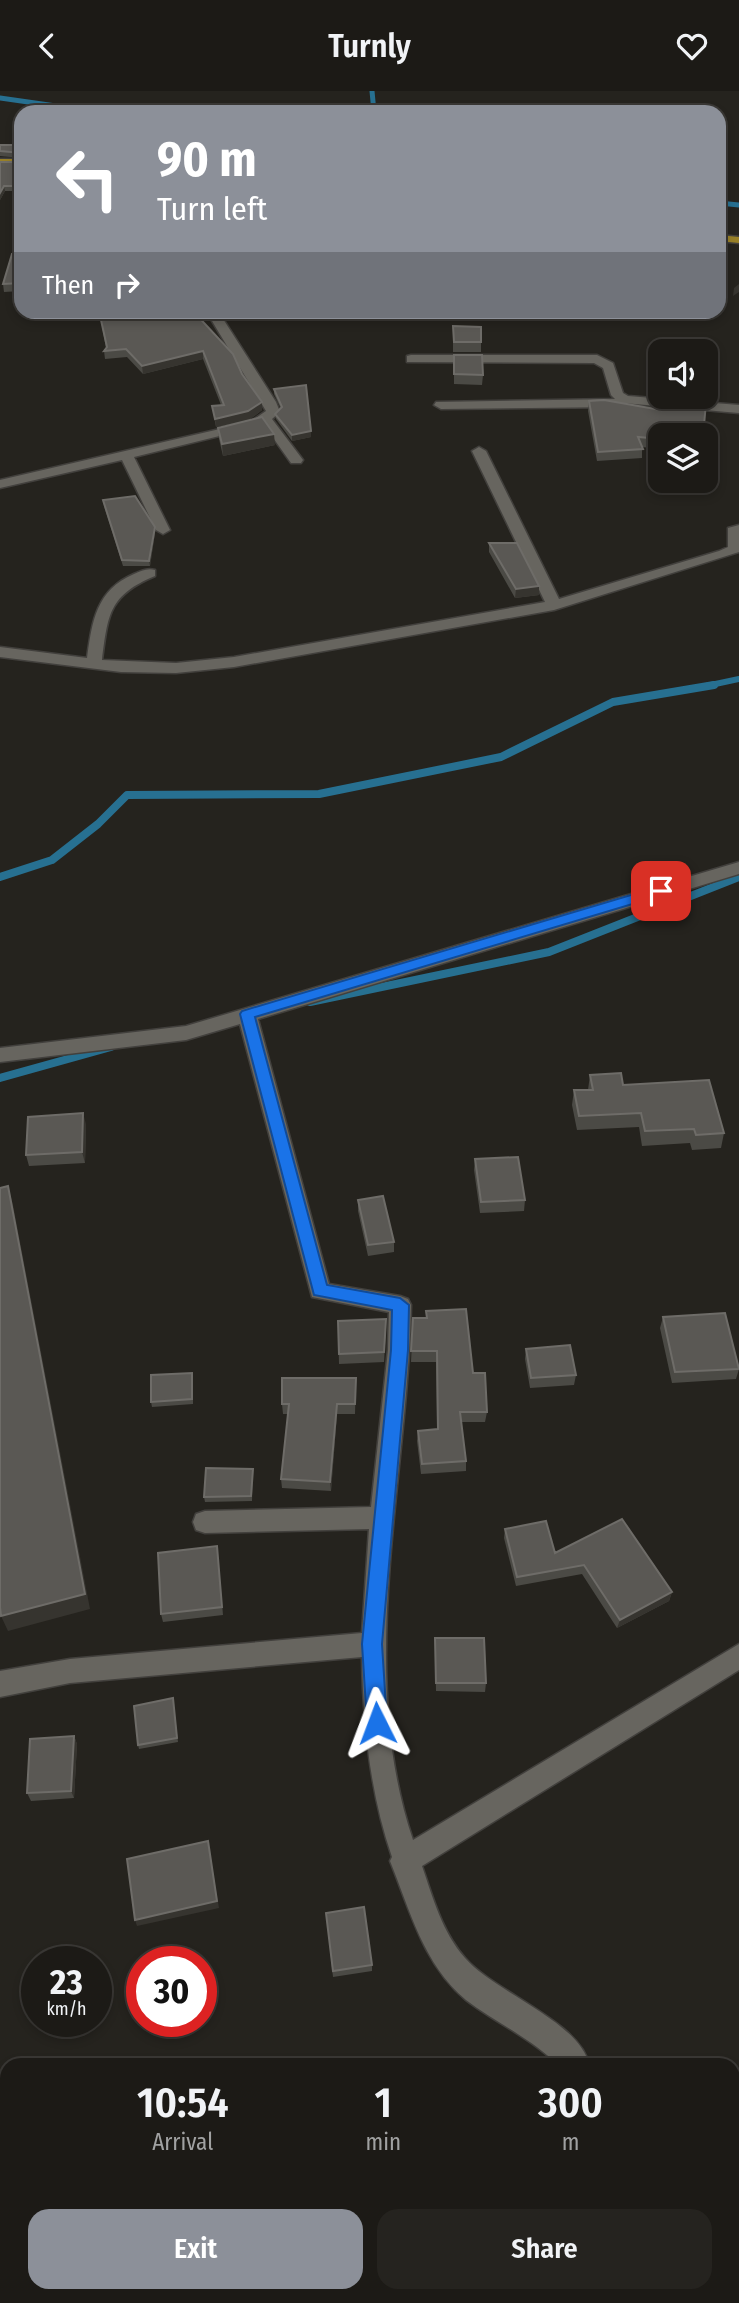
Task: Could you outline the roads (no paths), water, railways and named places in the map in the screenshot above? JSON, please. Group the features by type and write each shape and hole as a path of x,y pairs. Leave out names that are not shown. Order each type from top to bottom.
{"street":[{"path":"0,484 255,425 266,419 274,412 217,319"},
{"path":"411,359 597,359 609,366 617,395 636,402"},
{"path":"441,405 555,406 636,402 739,409"},
{"path":"266,419 296,460"},
{"path":"480,451 554,605"},
{"path":"126,455 163,530"},
{"path":"0,652 94,663 176,668 234,661 554,605 724,554 734,549 737,540 733,531 739,529"},
{"path":"94,663 102,606 130,580 150,573"},
{"path":"0,1055 186,1033 739,868"},
{"path":"247,1014 320,1291 400,1305 399,1350 372,1644 379,1749 386,1798 404,1861 443,1955 477,1992 544,2032 572,2058"},
{"path":"205,1522 384,1518"},
{"path":"0,1684 70,1671 372,1644"},
{"path":"404,1861 739,1656"}],"waterway":[{"path":"372,91 373,105"},
{"path":"0,98 49,105"},
{"path":"726,204 739,205"},
{"path":"706,686 739,679"},
{"path":"0,877 52,860 98,824 127,795 319,794 501,757 613,702 714,685"},
{"path":"310,1002 549,952 739,877"},
{"path":"0,1078 111,1047"}]}
